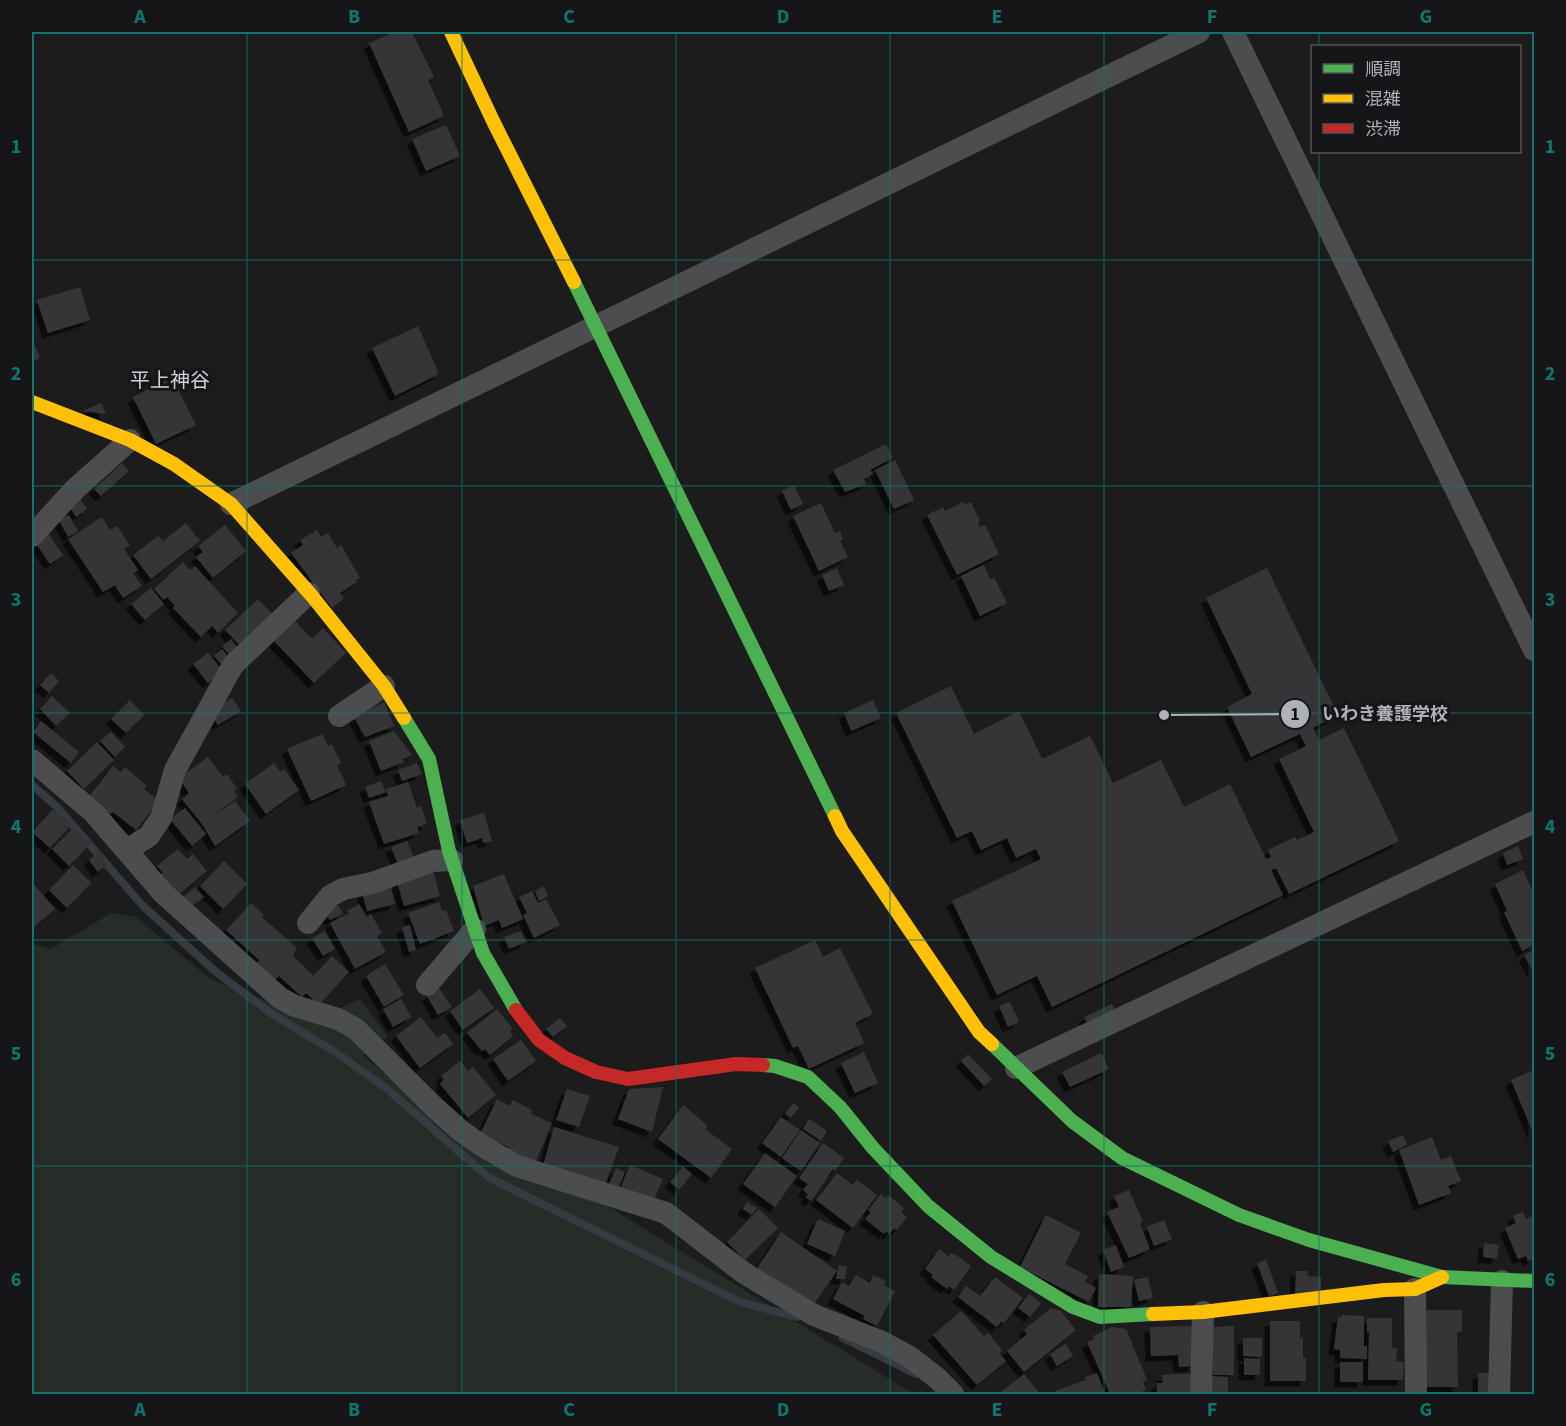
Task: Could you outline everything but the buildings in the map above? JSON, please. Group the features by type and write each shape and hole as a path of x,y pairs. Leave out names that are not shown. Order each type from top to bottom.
{"street":[{"path":"451,32 842,831 979,1032 1072,1121 1122,1158 1239,1215 1309,1240 1442,1277 1534,1281"},
{"path":"231,504 1199,32"},
{"path":"1233,32 1534,650"},
{"path":"32,402 130,440 174,464 231,504 309,593 384,686 429,759 452,860 483,953 513,1006 539,1040 565,1058 596,1072 628,1079 736,1064 775,1066 808,1077 840,1107 873,1149 928,1206 991,1257 1073,1307 1101,1317 1203,1312 1384,1290 1415,1289 1442,1277"},
{"path":"32,536 75,489 130,440"},
{"path":"127,850 148,836 161,818 175,770 233,665 309,593"},
{"path":"339,716 384,686"},
{"path":"32,760 94,813 163,893 280,998 295,1006 338,1018 356,1029 433,1106 481,1145 518,1166 666,1213 744,1273 814,1315 882,1342 910,1357 938,1379 952,1395"},
{"path":"1016,1068 1534,822"},
{"path":"308,923 330,896 343,889 372,883 434,861 452,860"},
{"path":"428,985 475,929"},
{"path":"1499,1395 1502,1281"},
{"path":"1415,1289 1416,1395"},
{"path":"1201,1395 1203,1312"}],"shaded area":[{"path":"111,913 136,917 209,978 314,1021 360,999 388,1037 363,1055 423,1107 612,1209 914,1394 32,1394 32,944 51,949"}],"waterway":[{"path":"32,785 57,807 142,905 216,972 272,1014 335,1052 386,1088 488,1177 740,1302 797,1317"},
{"path":"843,1338 916,1374"}],"traffic: fast":[{"path":"574,282 835,816"},
{"path":"404,718 429,759 449,851 483,953 516,1010"},
{"path":"992,1044 1072,1121 1122,1158 1239,1215 1309,1240 1442,1277 1534,1281"},
{"path":"763,1065 775,1066 808,1077 840,1107 873,1148 928,1206 991,1257 1073,1307 1100,1317 1153,1314"}],"traffic: slow":[{"path":"451,32 574,282"},
{"path":"32,402 130,440 174,464 231,504 312,596 384,686 404,718"},
{"path":"835,816 842,831 979,1032 992,1044"},
{"path":"1153,1314 1203,1312 1384,1290 1415,1289 1442,1277"}],"traffic: jam":[{"path":"516,1010 539,1040 565,1058 596,1072 628,1079 736,1064 763,1065"}],"place":[{"name":"いわき養護学校","path":"1164,715"}],"district":[{"name":"平上神谷","path":"170,381"}]}
